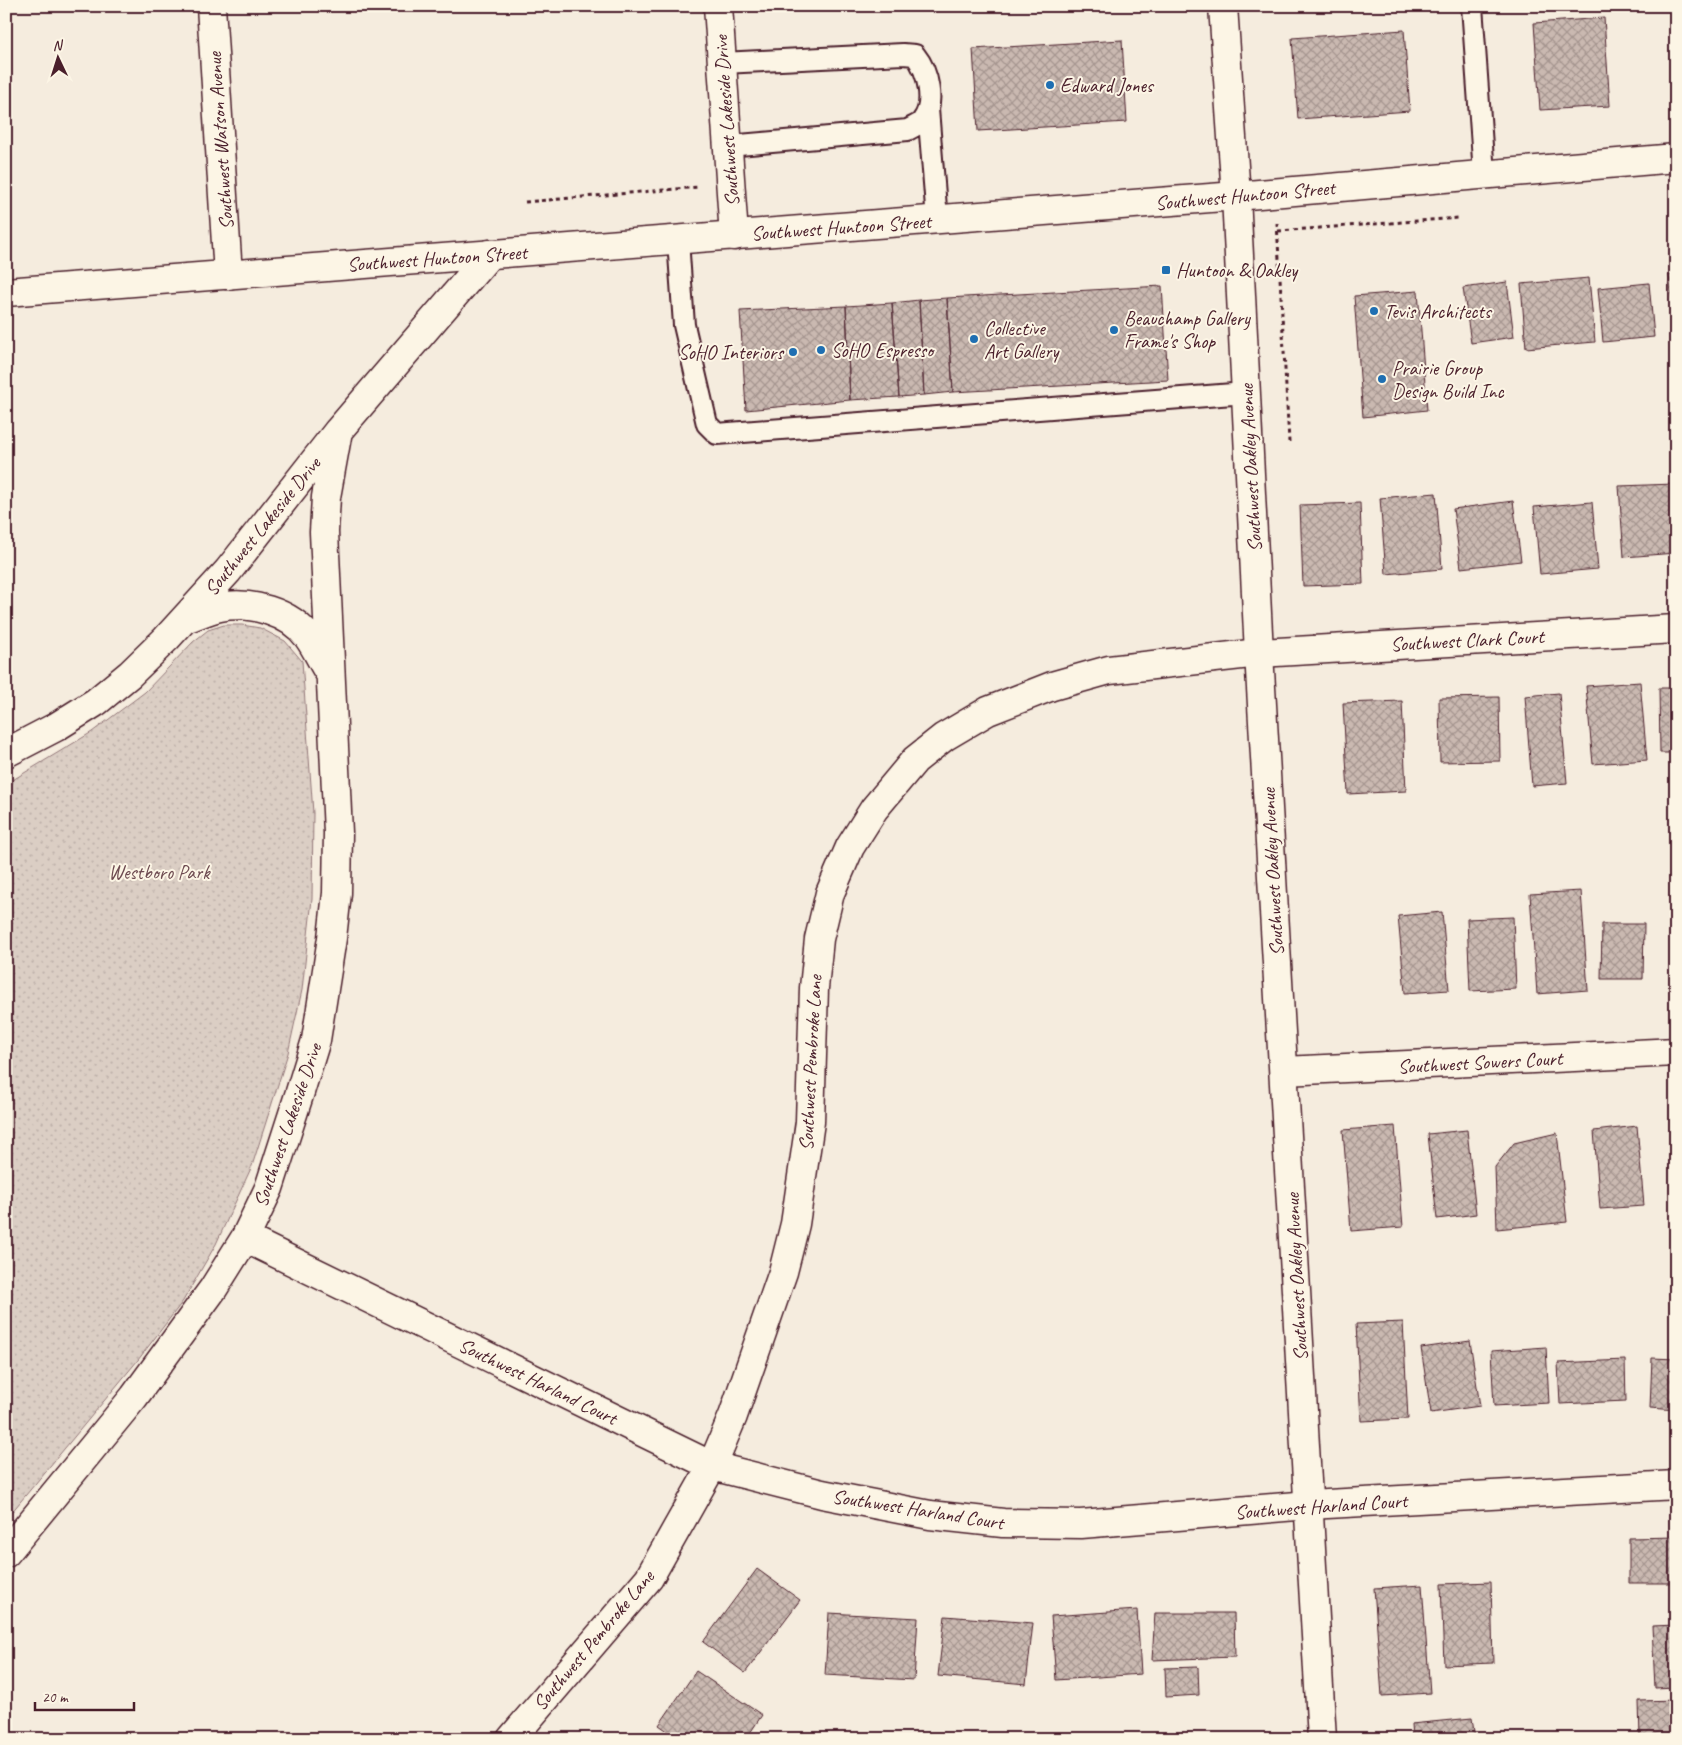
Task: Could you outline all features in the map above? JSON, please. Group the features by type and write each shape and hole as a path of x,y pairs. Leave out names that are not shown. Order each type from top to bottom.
{"street":[{"name":"Southwest Watson Avenue","path":"211,6 228,275"},
{"name":"Southwest Lakeside Drive","path":"718,6 734,236"},
{"name":"Southwest Oakley Avenue","path":"1223,6 1236,196 1259,653 1322,1739"},
{"name":"Southwest Huntoon Street","path":"6,292 937,220 1676,158"},
{"name":"Southwest Lakeside Drive","path":"6,753 56,727 96,702 130,674 184,619 234,564 338,431 490,254"},
{"name":"Southwest Lakeside Drive","path":"6,1553 134,1397 213,1289 245,1238 270,1188 316,1040 337,893 338,833 324,532 326,497 338,431"},
{"name":"Southwest Lakeside Drive","path":"184,619 220,607 240,606 259,608 282,615 308,636 330,674"},
{"name":"Southwest Clark Court","path":"1259,653 1676,629"},
{"name":"Southwest Pembroke Lane","path":"511,1739 649,1578 712,1466 733,1416 783,1272 795,1224 810,1122 814,988 819,939 830,893 850,847 874,809 915,760 944,737 988,711 1052,686 1109,670 1259,653"},
{"name":"Southwest Sowers Court","path":"1284,1071 1676,1052"},
{"name":"Southwest Harland Court","path":"245,1238 712,1466 822,1494 930,1515 1003,1523 1082,1524 1309,1505 1676,1485"}],"lane":[{"path":"1472,6 1484,174"},
{"path":"722,63 915,55 923,66 928,84 928,109 937,220"},
{"path":"728,146 908,130 921,122 928,109"},
{"path":"678,240 684,325 708,424 717,434 1246,393"}],"path":[{"path":"525,202 730,184"},
{"path":"1236,196 1277,215 1289,442"},
{"path":"1278,231 1459,218"}],"green space":[{"name":"Westboro Park","path":"224,625 260,628 285,641 302,661 313,813 312,899 302,990 288,1053 252,1166 216,1244 183,1301 138,1360 6,1519 6,784 92,732 145,692 193,642 208,630"}],"building":[{"path":"1604,18 1610,106 1540,110 1534,23"},
{"path":"1404,30 1410,111 1298,119 1292,38"},
{"name":"Edward Jones","path":"1122,40 1127,122 978,131 973,49"},
{"path":"1669,275 1676,275 1676,337"},
{"path":"1589,278 1595,342 1526,348 1521,284"},
{"path":"1507,282 1514,337 1471,343 1463,288"},
{"path":"1649,283 1654,337 1603,342 1598,288"},
{"path":"1162,286 1168,380 953,392 947,298"},
{"path":"1418,291 1427,410 1363,417 1354,296"},
{"path":"947,298 953,392 924,395 919,300"},
{"path":"919,300 924,395 899,397 892,303"},
{"path":"892,303 899,397 850,400 846,306"},
{"path":"846,306 850,400 746,410 740,311"},
{"path":"1675,484 1676,553 1624,557 1619,486"},
{"path":"1436,493 1442,569 1386,574 1380,498"},
{"path":"1513,501 1521,561 1461,568 1453,509"},
{"path":"1592,502 1598,569 1540,574 1534,507"},
{"path":"1360,503 1363,584 1303,586 1300,505"},
{"path":"1640,682 1647,760 1593,764 1586,686"},
{"path":"1659,688 1676,688 1676,753 1660,753"},
{"path":"1559,693 1567,783 1532,786 1525,696"},
{"path":"1499,697 1500,761 1440,762 1439,698"},
{"path":"1402,701 1406,791 1348,794 1343,703"},
{"path":"1581,891 1588,990 1537,994 1530,894"},
{"path":"1442,912 1449,990 1405,993 1398,916"},
{"path":"1513,917 1516,989 1470,991 1467,919"},
{"path":"1602,924 1644,924 1643,979 1601,979"},
{"path":"1395,1126 1403,1227 1351,1231 1343,1130"},
{"path":"1637,1126 1644,1206 1600,1209 1594,1131"},
{"path":"1467,1130 1476,1214 1437,1219 1428,1134"},
{"path":"1557,1133 1567,1222 1497,1229 1495,1167 1514,1143"},
{"path":"1403,1322 1408,1419 1361,1421 1356,1324"},
{"path":"1470,1341 1480,1406 1431,1413 1421,1348"},
{"path":"1546,1347 1549,1403 1494,1406 1491,1351"},
{"path":"1652,1358 1676,1359 1676,1410 1650,1408"},
{"path":"1625,1360 1626,1401 1560,1404 1558,1363"},
{"path":"1676,1537 1676,1583 1629,1583 1629,1538"},
{"path":"757,1569 800,1600 745,1673 703,1642"},
{"path":"1491,1582 1493,1663 1444,1665 1441,1584"},
{"path":"1422,1585 1430,1693 1382,1696 1374,1588"},
{"path":"1137,1610 1141,1674 1056,1680 1051,1616"},
{"path":"829,1613 918,1618 914,1680 825,1675"},
{"path":"1155,1613 1234,1613 1235,1657 1152,1660"},
{"path":"945,1616 1033,1623 1026,1684 938,1676"},
{"path":"1676,1625 1676,1687 1655,1688 1652,1626"},
{"path":"1198,1667 1199,1695 1166,1697 1165,1668"},
{"path":"696,1671 762,1715 746,1739 679,1739 659,1725"},
{"path":"1676,1700 1676,1738 1640,1739 1639,1701"},
{"path":"1472,1718 1475,1739 1412,1739 1411,1724"}],"place":[{"name":"Edward Jones","path":"1050,85"},
{"name":"Huntoon & Oakley","path":"1166,270"},
{"name":"Tevis Architects","path":"1374,311"},
{"name":"Beauchamp Gallery Frame's Shop","path":"1114,330"},
{"name":"Collective Art Gallery","path":"974,339"},
{"name":"SoHO Espresso","path":"821,350"},
{"name":"SoHO Interiors","path":"793,352"},
{"name":"Prairie Group Design Build Inc","path":"1382,379"}]}
